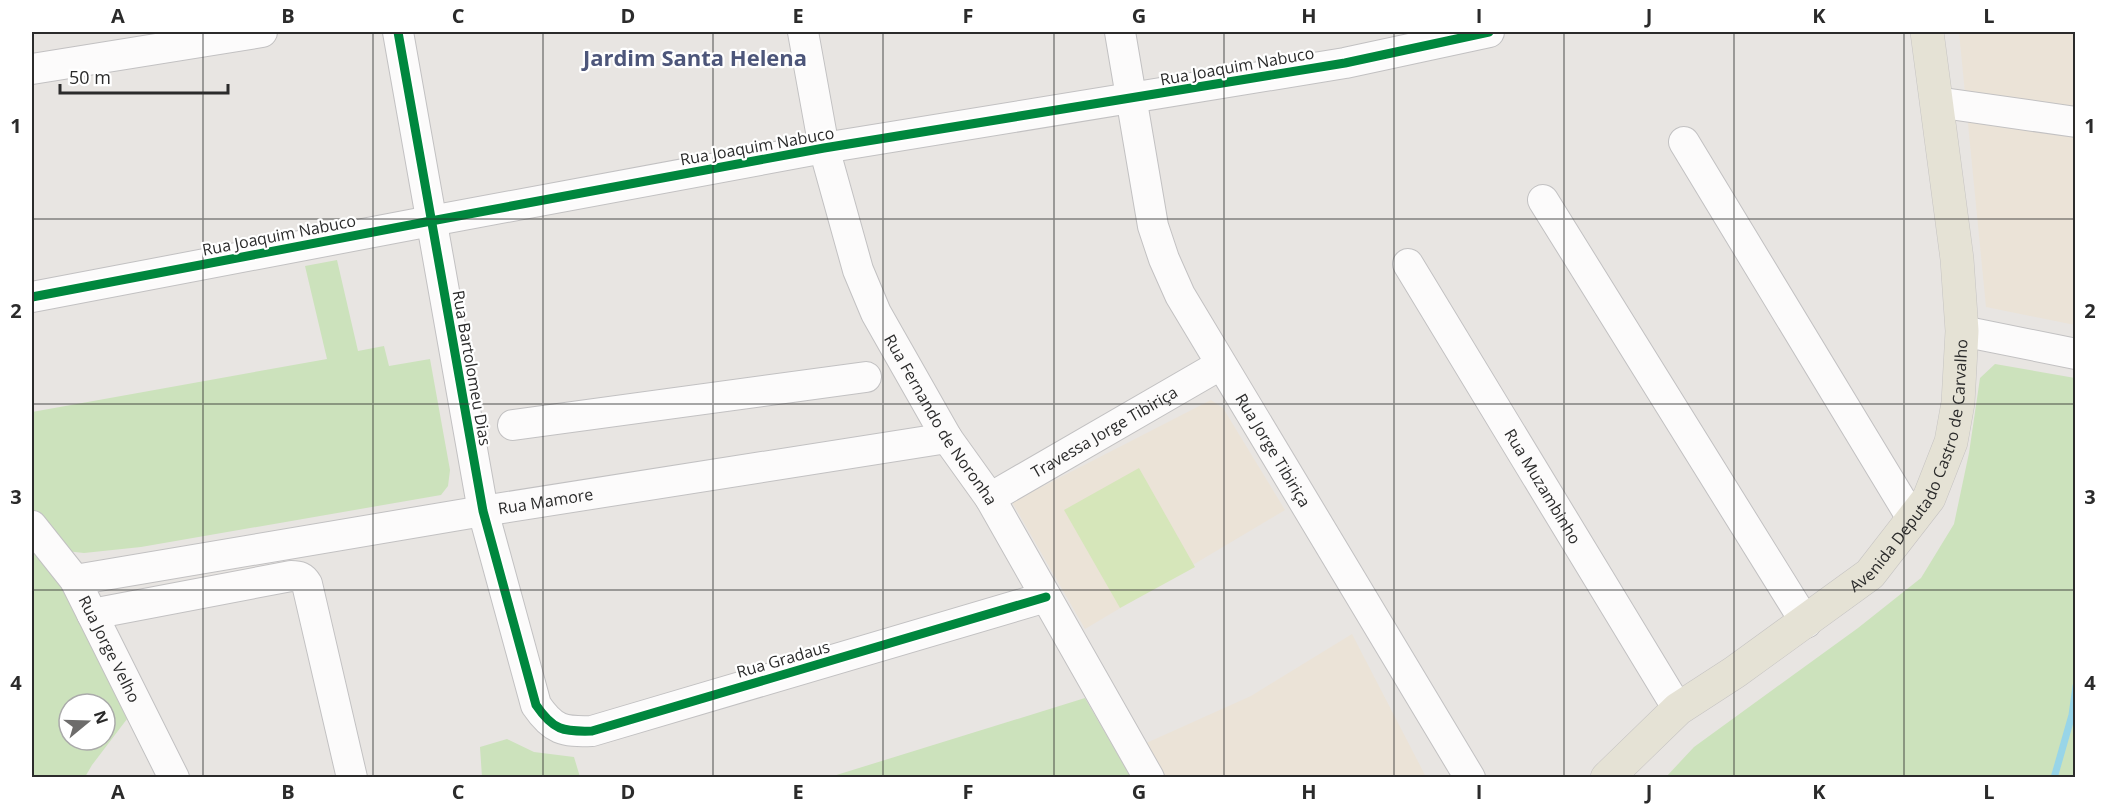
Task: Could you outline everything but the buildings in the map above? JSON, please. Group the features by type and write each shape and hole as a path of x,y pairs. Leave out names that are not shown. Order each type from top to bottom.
{"main road":[{"name":"Avenida Deputado Castro de Carvalho","path":"1607,777 1678,709 1806,623 1870,574 1929,498 1951,442 1958,403 1962,331 1957,259 1927,32"}],"street":[{"path":"32,69 262,32"},
{"name":"Rua Bartolomeu Dias","path":"398,32 483,511 536,705"},
{"name":"Rua Fernando de Noronha","path":"803,32 824,148 858,270 876,313 947,438 990,498 1149,777"},
{"name":"Rua Jorge Tibiriça","path":"1120,32 1153,226 1180,296 1470,777"},
{"name":"Rua Joaquim Nabuco","path":"32,297 824,148 1346,63 1478,33"},
{"path":"1936,102 2076,122"},
{"path":"1684,142 1913,520"},
{"path":"1543,201 1806,623"},
{"name":"Rua Muzambinho","path":"1408,264 1678,709"},
{"path":"1962,331 2076,354"},
{"name":"Travessa Jorge Tibiriça","path":"990,498 1220,365"},
{"path":"513,425 866,377"},
{"name":"Rua Mamore","path":"75,580 483,511 947,438"},
{"name":"Rua Jorge Velho","path":"32,526 75,580 174,777"},
{"path":"92,614 291,576 304,579 352,777"},
{"name":"Rua Gradaus","path":"536,705 546,721 558,729 573,732 592,731 1046,597"}],"shaded area":[{"path":"1959,32 2075,32 2075,325 1986,307"},
{"path":"1211,400 1223,408 1285,510 1085,629 1012,502"},
{"path":"1352,634 1426,777 1164,777 1144,744 1251,696"}],"green space":[{"path":"337,260 358,351 384,346 389,366 430,359 450,470 448,486 441,495 141,547 84,553 66,551 32,514 32,412 327,359 305,266"},
{"path":"1995,364 2075,378 2075,777 1666,777 1694,747 1858,628 1921,578 1954,524 1969,453 1980,378"},
{"path":"1139,468 1195,567 1120,608 1064,510"},
{"path":"32,550 59,583 85,627 115,692 57,692 57,752 102,752 85,777 32,777"},
{"path":"117,697 127,719 117,732"},
{"path":"1085,698 1131,777 830,777"},
{"path":"507,739 534,752 574,757 580,777 482,777 480,747"}],"waterway":[{"path":"2054,778 2072,715 2076,686"}],"cycle path":[{"path":"398,32 483,511 536,705 548,720 566,730 592,731 1046,597"},
{"path":"32,297 824,148 1345,63 1489,32"}],"district":[{"name":"Jardim Santa Helena","path":"695,58"}]}
